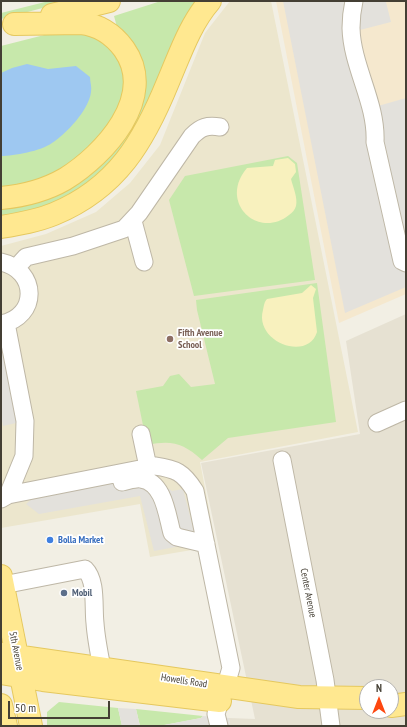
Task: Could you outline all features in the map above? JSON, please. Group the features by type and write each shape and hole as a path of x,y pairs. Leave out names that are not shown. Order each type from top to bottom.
{"main road":[{"path":"8,26 109,1"},
{"path":"1,227 40,219 64,209 97,189 117,171 134,150 150,125 190,31 210,1"},
{"path":"1,198 25,195 51,185 64,179 88,163 108,142 123,121 132,101 134,85 133,69 126,52 115,38 103,29 90,24 81,23 8,26"},
{"name":"5th Avenue","path":"2,580 11,675 31,726"},
{"name":"Howells Road","path":"9,655 102,668 223,694"},
{"name":"Howells Road","path":"11,675 223,694 299,697 329,711 359,709"},
{"name":"Howells Road","path":"329,711 359,701"},
{"path":"1,705 6,726"}],"street":[{"path":"354,1 351,29 376,127 375,142 402,261 406,264"},
{"path":"4,497 24,456 25,421 4,324 20,316 26,307 29,297 29,288 24,276 9,265 26,257 73,246 116,233 124,229 133,221 192,136 200,128 209,125 220,127"},
{"path":"133,221 144,262"},
{"path":"377,423 406,410"},
{"path":"141,434 148,467"},
{"name":"Center Avenue","path":"282,460 329,711"},
{"path":"4,497 155,466 173,468 186,477 195,491 231,668 216,714 219,726"},
{"path":"4,497 36,498 140,478 149,481 160,492 172,533 177,537 206,544"},
{"path":"2,580 85,569 89,573 94,597 95,621 102,668"}],"shaded area":[{"name":"Fifth Avenue School","path":"230,1 271,1 358,432 200,462 216,546 150,557 140,504 1,528 1,246 46,234 96,212 130,183 160,145 205,33"},
{"path":"276,1 406,1 406,294 339,323"},
{"path":"283,1 389,1 386,2 391,22 356,31 378,106 406,98 406,287 345,313"},
{"path":"406,314 406,726 230,726 229,718 255,719 201,463 360,434 346,341"},
{"path":"1,341 25,421 3,426 1,416"},
{"path":"145,473 172,491 183,489 197,543 154,551 140,496 39,514 26,504 39,493"},
{"path":"118,708 136,709 140,726 122,726"},
{"path":"203,716 229,718 230,726 159,726 201,718"}],"green space":[{"path":"49,1 69,1 1,19 1,13"},
{"path":"161,1 205,1 148,111 109,171 54,205 1,219 1,207 35,203 139,109 114,16"},
{"path":"60,31 93,34 115,50 127,71 117,120 70,171 1,194 1,46"},
{"path":"288,156 297,163 315,280 194,296 169,200 185,176"},
{"path":"317,283 336,422 228,438 202,460 183,446 177,444 163,443 147,445 136,391 163,386 170,376 179,374 191,387 215,384 197,310 196,300"},
{"path":"59,702 118,708 122,726 47,726 47,712"},
{"path":"136,709 203,716 201,718 159,726 140,726"}],"sand":[{"path":"288,158 295,164 296,172 291,179 295,192 295,209 277,222 265,223 254,220 246,214 239,204 237,193 239,181 247,168 273,166 275,160"},
{"path":"311,285 316,289 313,298 317,332 312,341 304,346 294,347 283,344 274,339 266,331 262,321 264,304 266,300 302,293"}],"water":[{"path":"27,64 48,69 76,66 90,77 91,90 89,99 76,121 64,134 52,143 27,152 1,156 1,73"}],"place":[{"name":"Fifth Avenue School","path":"170,339"},
{"name":"Bolla Market","path":"50,540"},
{"name":"Mobil","path":"64,593"}]}
